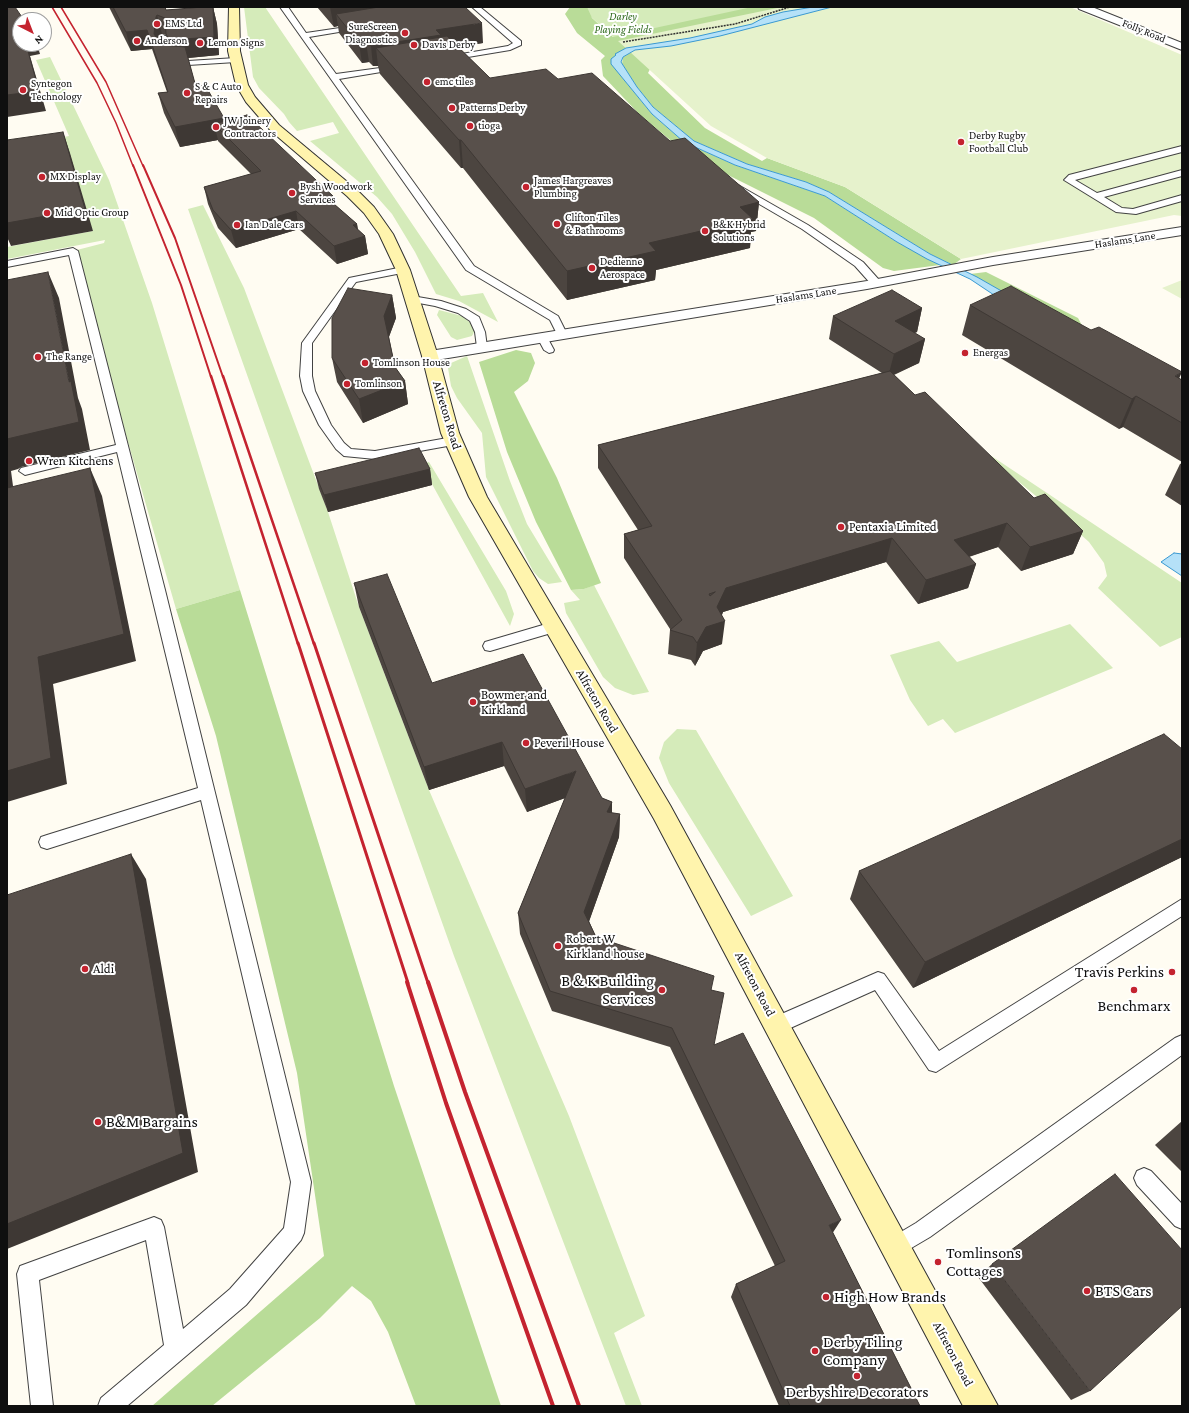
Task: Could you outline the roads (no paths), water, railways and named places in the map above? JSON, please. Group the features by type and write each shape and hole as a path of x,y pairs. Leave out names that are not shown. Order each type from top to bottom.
{"street":[{"name":"Alfreton Road","path":"234,7 234,51 242,85 261,114 280,133 352,193 369,210 386,234 403,270 430,356 453,441 478,496 662,812 981,1406"},
{"name":"Folly Road","path":"1084,7 1182,47"},
{"name":"Haslams Lane","path":"430,356 482,347 546,343 562,334 876,283 993,261 1182,232"}],"lane":[{"path":"284,7 470,268 554,318 562,334"},
{"path":"442,60 510,48 518,43 474,8"},
{"path":"305,35 367,25"},
{"path":"165,37 166,57 173,61 188,63 236,60"},
{"path":"335,78 404,66"},
{"path":"1182,149 1072,177 1069,180 1119,210 1134,212 1182,198"},
{"path":"1097,196 1182,173"},
{"path":"726,181 829,243 859,264 876,283"},
{"path":"7,264 73,251 207,792 301,1182 294,1233 238,1297 109,1406"},
{"path":"403,270 353,280 346,288 307,343 306,376 309,391 325,424 340,446 348,453 375,455 453,441"},
{"path":"412,299 462,311 475,319 480,332 482,347"},
{"path":"25,471 122,447"},
{"path":"490,646 553,627"},
{"path":"47,842 207,792"},
{"path":"777,1025 878,980 936,1063 1182,907"},
{"path":"896,1246 923,1230 1182,1044"},
{"path":"1144,1178 1182,1219"},
{"path":"42,1406 28,1274 154,1227 176,1349"}],"water":[{"path":"813,7 832,7 720,36 671,46 635,50 623,57 621,62 637,87 653,107 694,141 747,164 806,182 829,192 930,254 977,277 1091,342 997,297 970,279 927,259 897,242 825,196 735,165 684,142 652,114 611,64 611,59 616,55 615,54 626,48 690,38 752,24 765,17 783,12"},
{"path":"1174,553 1182,554 1182,576 1161,562"}],"railway":[{"path":"52,7 97,83 116,123 133,166"},
{"path":"61,7 106,82 143,166"},
{"path":"133,165 181,285 211,377"},
{"path":"143,165 175,238 223,377"},
{"path":"211,376 298,644"},
{"path":"223,376 314,644"},
{"path":"298,643 408,983"},
{"path":"314,643 428,983"},
{"path":"407,982 446,1103 553,1406"},
{"path":"428,982 465,1092 579,1406"}],"place":[{"name":"EMS Ltd","path":"157,24"},
{"name":"SureScreen Diagnostics","path":"405,33"},
{"name":"Anderson","path":"137,41"},
{"name":"Lemon Signs","path":"200,43"},
{"name":"Davis Derby","path":"414,45"},
{"name":"emc tiles","path":"427,82"},
{"name":"Syntegon Technology","path":"23,90"},
{"name":"S & C Auto Repairs","path":"187,93"},
{"name":"Patterns Derby","path":"452,108"},
{"name":"tioga","path":"470,126"},
{"name":"JW Joinery Contractors","path":"216,127"},
{"name":"Derby Rugby Football Club","path":"961,142"},
{"name":"MX Display","path":"42,177"},
{"name":"James Hargreaves Plumbing","path":"526,187"},
{"name":"Bysh Woodwork Services","path":"292,193"},
{"name":"Mid Optic Group","path":"47,213"},
{"name":"Clifton Tiles & Bathrooms","path":"557,224"},
{"name":"Ian Dale Cars","path":"237,225"},
{"name":"B&K Hybrid Solutions","path":"705,231"},
{"name":"Dedienne Aerospace","path":"592,268"},
{"name":"Energas","path":"965,353"},
{"name":"The Range","path":"38,357"},
{"name":"Tomlinson House","path":"365,363"},
{"name":"Tomlinson","path":"347,384"},
{"name":"Wren Kitchens","path":"29,461"},
{"name":"Pentaxia Limited","path":"841,527"},
{"name":"Bowmer and Kirkland","path":"473,702"},
{"name":"Peveril House","path":"526,743"},
{"name":"Robert W Kirkland house","path":"558,946"},
{"name":"Aldi","path":"85,969"},
{"name":"Travis Perkins","path":"1172,972"},
{"name":"B & K Building Services","path":"662,990"},
{"name":"Benchmarx","path":"1134,990"},
{"name":"B&M Bargains","path":"98,1122"},
{"name":"Tomlinsons Cottages","path":"938,1262"},
{"name":"BTS Cars","path":"1087,1291"},
{"name":"High How Brands","path":"826,1297"},
{"name":"Derby Tiling Company","path":"815,1351"},
{"name":"Derbyshire Decorators","path":"857,1376"}],"park label":[{"name":"Darley Playing Fields","path":"623,23"}]}
